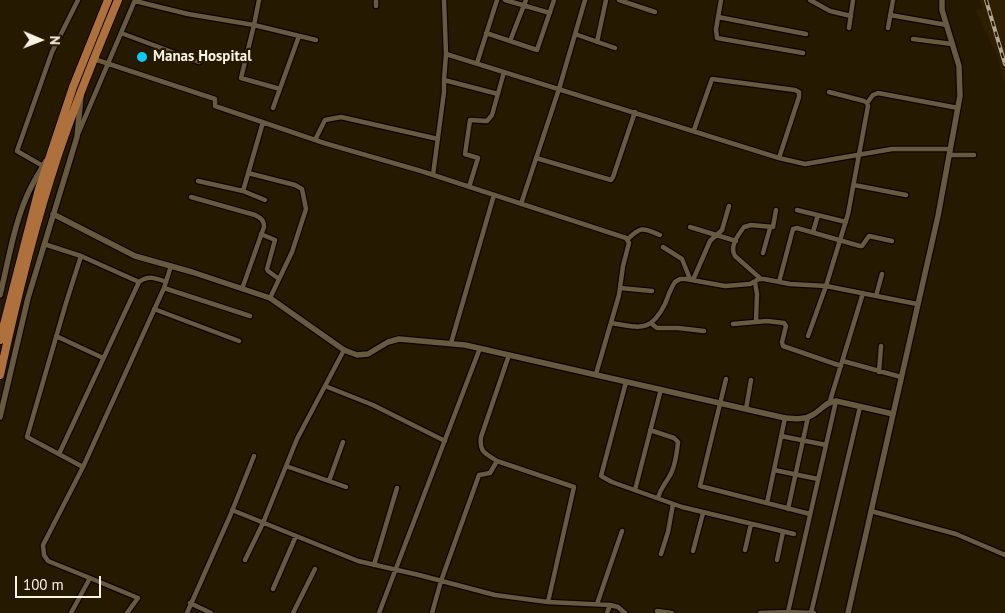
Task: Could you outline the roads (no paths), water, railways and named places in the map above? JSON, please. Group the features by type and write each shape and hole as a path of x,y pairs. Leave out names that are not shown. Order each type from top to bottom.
{"highway":[{"path":"0,375 40,212 82,89 118,0"},
{"path":"0,340 27,232 51,152 72,87 105,1"}],"street":[{"path":"43,166 18,151 52,52 78,0"},
{"path":"259,0 241,78 280,89"},
{"path":"376,0 376,6"},
{"path":"433,175 444,92 446,54 444,0"},
{"path":"477,63 497,0"},
{"path":"505,0 525,2 550,13"},
{"path":"486,33 537,50 554,0"},
{"path":"521,204 559,89 585,0"},
{"path":"597,42 606,0"},
{"path":"619,0 655,12"},
{"path":"721,0 716,29 717,38 804,53"},
{"path":"810,0 830,11 851,16"},
{"path":"849,28 854,0"},
{"path":"888,28 892,0"},
{"path":"848,613 938,216 960,96 960,73 942,10 942,0"},
{"path":"0,417 28,298 77,138 135,1 188,14 254,25 316,40"},
{"path":"510,41 525,2"},
{"path":"890,15 947,26"},
{"path":"718,17 806,34"},
{"path":"120,33 200,62"},
{"path":"575,34 615,48"},
{"path":"273,108 299,36"},
{"path":"913,39 952,44"},
{"path":"446,54 779,158 805,164 900,149 974,154"},
{"path":"94,59 216,99 215,106 315,140 433,175 628,239"},
{"path":"469,187 478,158 465,154 470,120 487,122 492,115 504,72"},
{"path":"694,130 712,79 795,90 799,92 799,97 779,158"},
{"path":"444,80 498,94"},
{"path":"77,138 82,89"},
{"path":"829,92 867,103"},
{"path":"808,336 846,222 860,154 867,103 873,95 878,93 958,108"},
{"path":"536,158 610,180 613,177 636,112"},
{"path":"315,140 325,120 342,117 438,139"},
{"path":"243,191 263,122"},
{"path":"0,295 15,231 25,199 51,152"},
{"path":"248,173 295,185 302,189 306,209 292,252 270,298"},
{"path":"198,181 243,191 265,200"},
{"path":"854,185 906,195"},
{"path":"451,344 494,195"},
{"path":"191,197 261,218 264,222 264,227 242,289"},
{"path":"691,280 710,241 722,230 729,206"},
{"path":"763,253 770,228 774,224 776,210"},
{"path":"797,210 846,222"},
{"path":"53,214 134,256 270,298 344,350 357,356 368,354 399,338 480,348 785,418 797,419 808,417 833,401 893,414"},
{"path":"812,232 818,215"},
{"path":"770,228 752,225 744,227 736,241 733,253 761,279 790,284 826,286 917,304"},
{"path":"690,227 736,241"},
{"path":"779,282 793,229 797,228 840,242 862,246 869,236 892,241"},
{"path":"628,239 636,231 642,229 660,235"},
{"path":"261,234 275,240 267,269 279,278"},
{"path":"596,374 620,288 629,243 628,239"},
{"path":"44,244 81,256 139,282"},
{"path":"663,247 682,259 691,280"},
{"path":"81,256 56,336 28,437 83,467"},
{"path":"127,613 138,598 48,560 42,550 83,467 164,288 171,266"},
{"path":"876,296 882,274"},
{"path":"59,454 139,282 144,278 155,278 166,282"},
{"path":"611,323 640,327 652,324 657,318 675,282 680,280 724,286 742,286 761,279"},
{"path":"755,282 757,294 756,322"},
{"path":"164,288 250,316"},
{"path":"620,288 652,291"},
{"path":"788,612 826,446 833,401 863,293"},
{"path":"154,309 239,341"},
{"path":"733,324 767,321 784,323 786,326 782,342 783,346 842,363 901,376"},
{"path":"652,324 657,328 704,331"},
{"path":"56,336 103,358"},
{"path":"879,372 881,346"},
{"path":"379,613 480,348"},
{"path":"245,560 263,523 297,439 344,350"},
{"path":"509,355 481,437 480,446 483,452 497,461 574,487 548,602"},
{"path":"726,379 700,486 810,514"},
{"path":"746,409 751,380"},
{"path":"626,382 600,474 602,477 673,504 703,513 794,534"},
{"path":"326,386 373,405 445,441"},
{"path":"635,490 660,390"},
{"path":"760,613 812,613 860,407"},
{"path":"788,509 808,417"},
{"path":"767,503 785,418"},
{"path":"650,430 674,438 678,442 670,477 663,485 658,498"},
{"path":"781,436 826,446"},
{"path":"329,481 343,442"},
{"path":"187,613 254,456"},
{"path":"432,613 441,581 479,475 490,473 497,461"},
{"path":"286,466 346,487"},
{"path":"774,470 818,479"},
{"path":"374,565 397,488"},
{"path":"662,554 673,504"},
{"path":"232,510 358,562 441,581 495,596 548,602 610,605 618,607 625,613"},
{"path":"871,511 956,534 1005,555"},
{"path":"693,551 703,513"},
{"path":"745,550 751,524"},
{"path":"597,604 622,531"},
{"path":"777,560 782,532"},
{"path":"273,589 296,536"},
{"path":"293,613 315,569"},
{"path":"72,613 90,578"},
{"path":"190,603 211,613"},
{"path":"607,613 610,605"},
{"path":"657,611 672,613"}],"railway":[{"path":"986,0 1005,64"}],"place":[{"name":"Manas Hospital","path":"142,57"}]}
